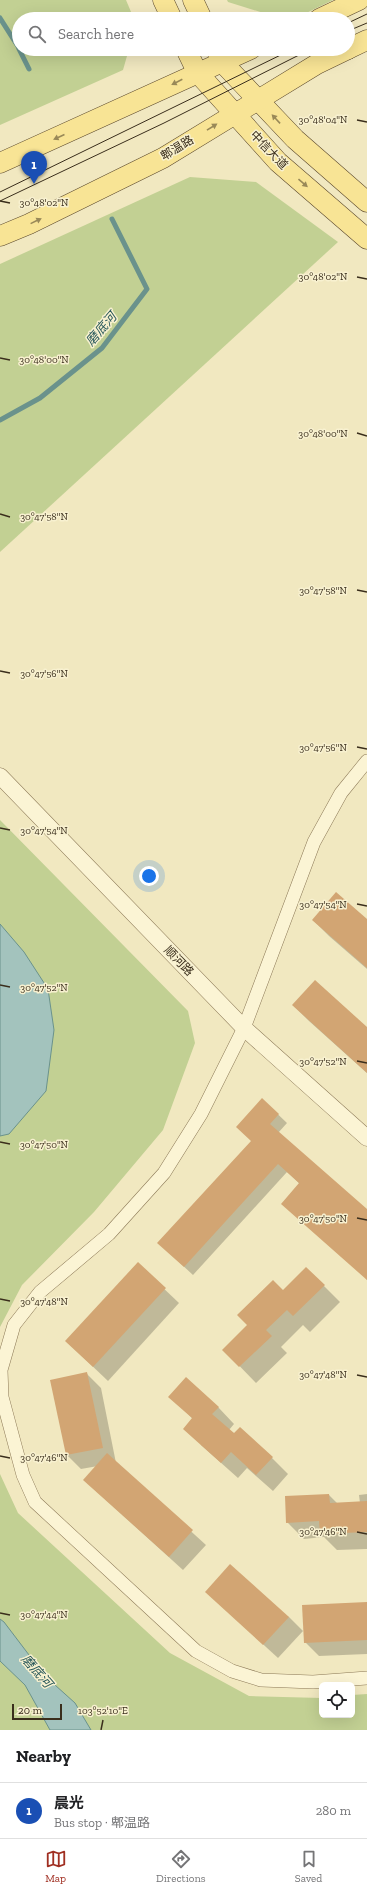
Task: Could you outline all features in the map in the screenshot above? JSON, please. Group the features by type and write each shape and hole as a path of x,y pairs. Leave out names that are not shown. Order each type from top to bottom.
{"main road":[{"path":"163,0 169,12"},
{"path":"193,0 199,12"},
{"path":"334,12 359,0"},
{"name":"郫温路","path":"355,46 367,40"},
{"name":"中信大道","path":"189,56 197,72 278,162 367,239"},
{"path":"0,163 147,97 197,72 218,56"},
{"path":"220,56 257,99 295,139 367,202"},
{"name":"郫温路","path":"0,236 29,224 163,158 257,99 334,56"}],"street":[{"path":"367,760 341,793 314,842 244,1028 201,1114 164,1173 110,1234 40,1292 14,1325 1,1370 2,1397 23,1475 35,1502 196,1651 232,1671 261,1680 313,1682 367,1678"},
{"name":"顺河路","path":"0,776 244,1028 367,1138"}],"green space":[{"path":"0,0 126,0 131,12 12,12 12,56 127,56 123,70 0,125"},
{"path":"227,0 333,0 308,12 260,12 228,2"},
{"path":"190,177 256,182 338,242 0,552 0,264"},
{"path":"0,820 188,1011 195,1043 163,1130 94,1212 22,1285 0,1327"},
{"path":"0,1474 18,1513 170,1653 249,1696 319,1698 319,1718 355,1718 355,1695 367,1694 367,1730 0,1730"}],"water":[{"path":"0,924 24,952 48,989 54,1030 46,1091 9,1134 0,1136"},
{"path":"0,1619 4,1622 45,1676 75,1703 91,1730 50,1730 25,1685 0,1661"}],"building":[{"path":"336,892 367,919 367,968 312,920"},
{"path":"315,980 367,1027 367,1073 292,1005"},
{"path":"262,1098 279,1114 270,1124 367,1209 367,1280 281,1204 299,1183 278,1164 184,1267 157,1243 251,1141 236,1127"},
{"path":"138,1262 166,1288 93,1367 65,1341"},
{"path":"306,1267 325,1285 293,1316 287,1310 266,1330 272,1336 239,1367 222,1350 247,1325 237,1315 273,1280 283,1290"},
{"path":"87,1372 103,1448 66,1455 50,1380"},
{"path":"186,1377 219,1407 212,1414 234,1433 240,1427 273,1457 256,1475 231,1452 221,1463 183,1429 192,1418 168,1397"},
{"path":"107,1453 193,1530 169,1557 83,1480"},
{"path":"329,1494 330,1503 367,1501 367,1532 320,1534 319,1521 286,1523 285,1496"},
{"path":"230,1564 289,1617 263,1645 205,1592"},
{"path":"367,1602 367,1640 304,1643 302,1605"}],"waterway":[{"name":"磨底河","path":"0,18 12,37"},
{"name":"磨底河","path":"22,56 29,69"},
{"name":"磨底河","path":"0,420 40,398 102,348 147,289 112,219"}],"tram line":[{"path":"355,20 367,14"},
{"path":"355,28 367,23"},
{"path":"0,192 279,56"},
{"path":"0,201 164,123 297,56"}],"place":[{"name":"晨光","path":"34,184"}]}
